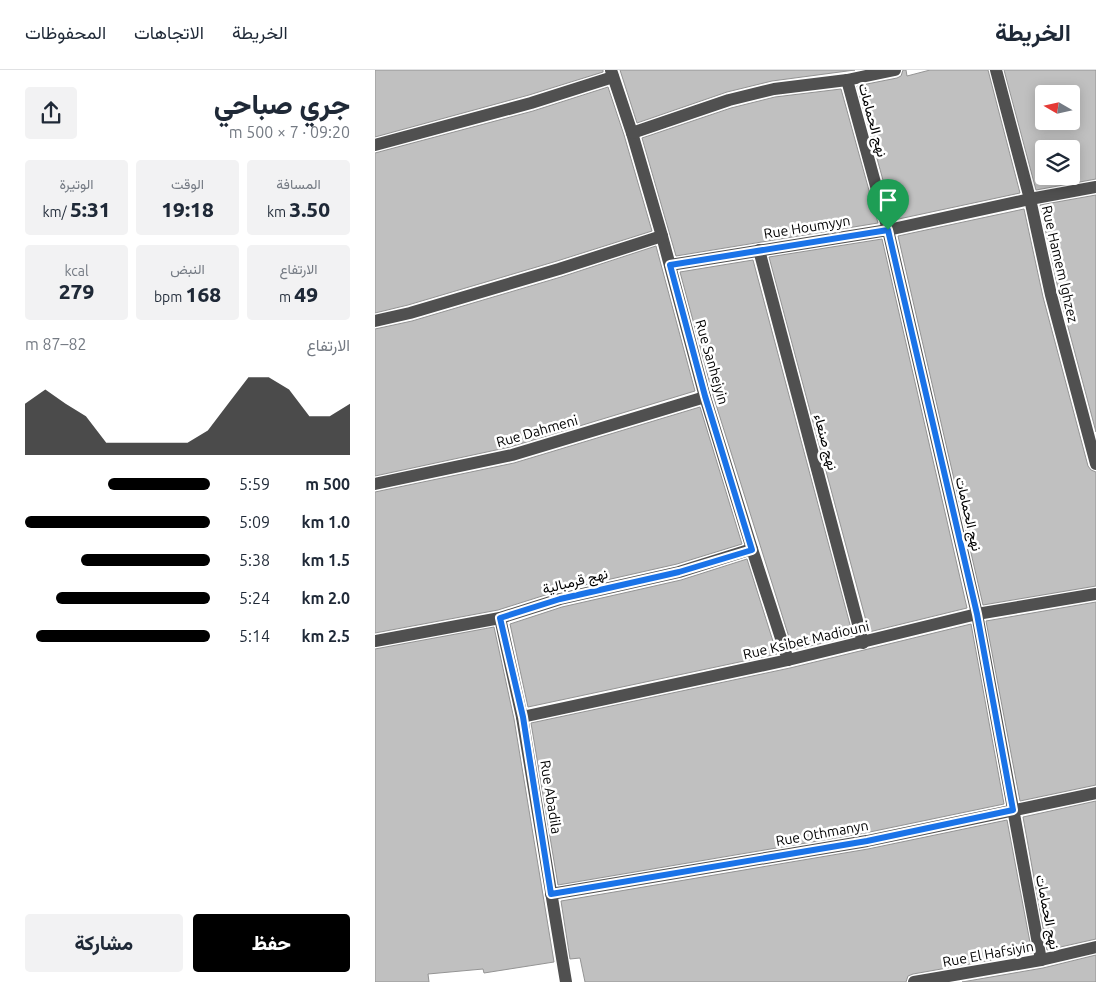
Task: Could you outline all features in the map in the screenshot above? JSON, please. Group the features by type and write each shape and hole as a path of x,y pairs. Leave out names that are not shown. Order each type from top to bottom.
{"street":[{"path":"632,133 729,100 774,89 847,80 895,70"},
{"name":"Rue Hamem lghzez","path":"996,70 1030,198 1051,295 1096,464"},
{"path":"375,145 531,103 612,74"},
{"name":"Rue Sanhejyin","path":"612,74 632,133 662,236 705,396 788,660"},
{"name":"نهج الحمامات","path":"847,80 888,230 977,614 1041,960"},
{"name":"Rue Houmyyn","path":"670,265 888,230 1030,198 1096,187"},
{"path":"375,321 410,313 559,269 662,236"},
{"name":"نهج صنعاء","path":"759,250 863,643"},
{"name":"Rue Dahmeni","path":"375,484 512,455 705,396"},
{"name":"نهج قرمبالية","path":"375,641 500,618 560,599 679,572 752,550"},
{"name":"Rue Ksibet Madiouni","path":"523,717 863,643 977,614 1096,594"},
{"name":"Rue Abadila","path":"500,618 523,717 566,982"},
{"name":"Rue Othmanyn","path":"551,894 867,841 1096,793"},
{"name":"Rue El Hafsiyin","path":"914,982 1041,960 1096,947"}],"building":[{"path":"375,70 603,70 603,72 529,95 375,137"},
{"path":"620,70 855,70 772,81 727,92 637,123"},
{"path":"903,70 906,70 907,76 930,70 988,70 1020,193 894,220 857,86 897,78 901,76"},
{"path":"1004,70 1096,70 1096,179 1080,182 1080,140 1035,140 1035,185 1063,185 1036,190"},
{"path":"608,87 652,231 557,261 375,313 375,153 533,111"},
{"path":"841,89 878,223 676,256 642,138 731,108 775,97"},
{"path":"1096,195 1096,432 1059,293 1040,205"},
{"path":"1024,209 1043,297 1088,466 1096,472 1096,586 983,605 898,236"},
{"path":"882,239 967,608 869,632 769,257"},
{"path":"656,246 695,391 510,447 375,476 375,329 412,321 561,277"},
{"path":"753,260 853,636 793,650 713,395 680,272"},
{"path":"700,407 742,544 677,564 558,591 498,610 375,633 375,492 514,463"},
{"path":"747,559 777,654 528,707 510,624 562,607 681,580"},
{"path":"1096,602 1096,785 1020,801 986,621"},
{"path":"971,624 1004,804 865,833 558,885 531,723 790,668"},
{"path":"494,627 514,719 554,962 484,973 483,969 428,974 429,982 375,982 375,649"},
{"path":"1096,801 1096,939 1047,950 1023,817"},
{"path":"1007,820 1032,953 913,974 908,976 906,982 585,982 580,958 570,959 561,901 868,849"},
{"path":"1096,955 1096,982 962,982 1043,968"}],"route":[{"path":"888,230 977,614 1013,810 867,841 551,894 523,717 500,618 560,599 679,572 752,550 705,396 670,265 888,230"}]}
